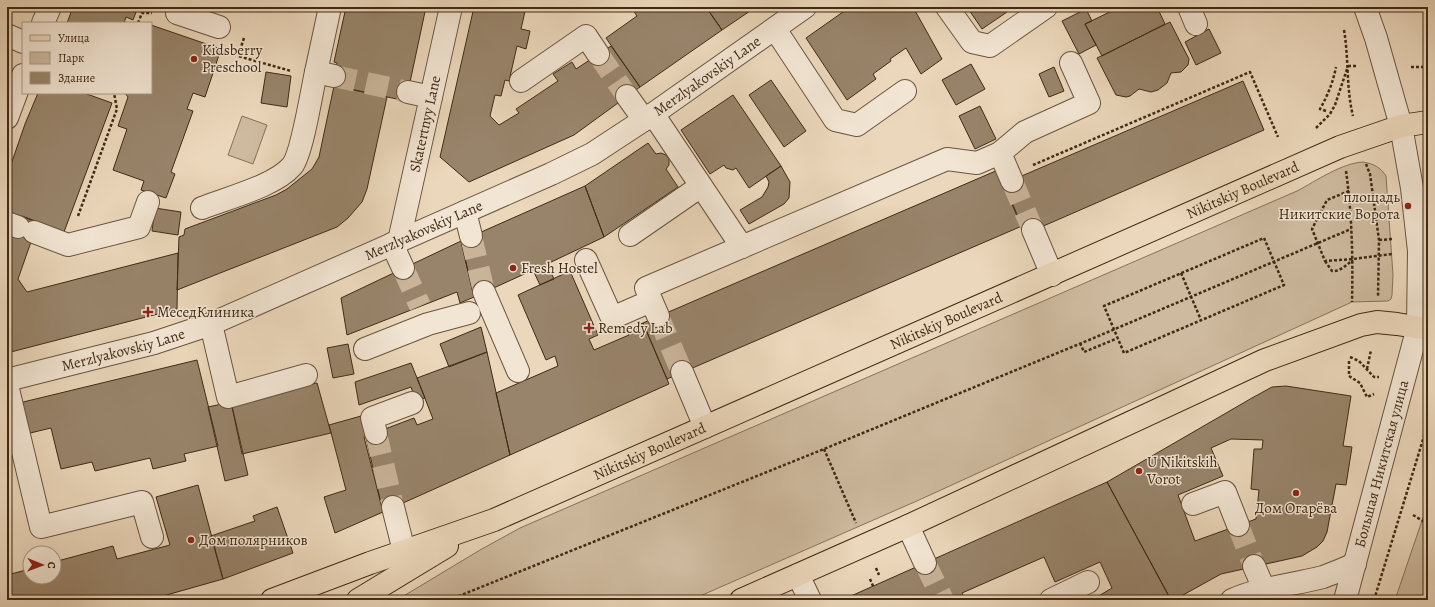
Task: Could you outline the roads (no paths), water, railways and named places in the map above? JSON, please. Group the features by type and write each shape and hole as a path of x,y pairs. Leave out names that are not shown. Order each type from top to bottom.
{"main road":[{"path":"1401,126 1428,122"},
{"name":"Nikitskiy Boulevard","path":"272,600 404,551 494,520 1320,156 1359,140 1401,126"},
{"path":"741,600 908,526 1265,360 1351,328 1377,322 1425,324"},
{"name":"Nikitskiy Boulevard","path":"358,600 382,584 494,520"}],"street":[{"path":"43,22 50,7"},
{"path":"179,7 177,13 219,27"},
{"name":"Skatertnyy Lane","path":"395,243 431,97 451,7"},
{"name":"Merzlyakovskiy Lane","path":"7,380 154,343 211,324 551,174 592,154 649,117 805,7"},
{"path":"947,7 972,42 990,46 1046,7"},
{"path":"1365,7 1376,38 1401,126 1412,188 1418,237 1425,324"},
{"path":"202,208 270,182 285,173 293,165 325,74 324,9"},
{"path":"775,29 835,120 857,125 905,91"},
{"path":"7,36 22,42"},
{"path":"521,81 586,36 598,54"},
{"path":"586,260 612,318 655,309 646,288 947,159 976,163 1000,153 1026,132 1089,103 1071,63"},
{"path":"7,118 22,78"},
{"path":"408,92 431,97"},
{"path":"627,96 649,117 701,186 742,247"},
{"path":"1000,153 1011,178"},
{"path":"630,235 701,186"},
{"path":"20,227 68,245 139,227 148,202"},
{"path":"465,212 471,236"},
{"path":"1033,230 1052,275"},
{"path":"395,243 403,268"},
{"path":"484,292 518,371"},
{"path":"365,349 424,315 469,313"},
{"path":"211,324 228,397 306,375"},
{"name":"Большая Никитская улица","path":"1345,600 1425,324"},
{"path":"682,372 705,427"},
{"path":"7,386 41,527 142,502 152,537"},
{"path":"376,433 372,418 412,403"},
{"path":"1193,504 1225,492 1238,526"},
{"path":"393,507 404,551"},
{"path":"908,526 925,563"},
{"path":"1232,600 1264,589 1321,577 1355,564"},
{"path":"1254,566 1264,589"},
{"path":"798,574 810,600"},
{"path":"1051,600 1088,582"}],"tunnel":[{"path":"598,54 627,96"},
{"path":"334,76 408,92"},
{"path":"1012,181 1033,230"},
{"path":"471,236 484,292"},
{"path":"403,268 420,306"},
{"path":"658,316 682,372"},
{"path":"376,433 393,507"},
{"path":"1238,525 1254,566"},
{"path":"925,563 943,600"}],"place":[{"name":"Kidsberry Preschool","path":"194,59"},
{"name":"площадь Никитские Ворота","path":"1408,206"},
{"name":"Fresh Hostel","path":"513,268"},
{"name":"МеседКлиника","path":"148,312"},
{"name":"Remedy Lab","path":"589,328"},
{"name":"U Nikitskih Vorot","path":"1139,471"},
{"name":"Дом Огарёва","path":"1296,493"},
{"name":"Дом полярников","path":"191,540"}]}
